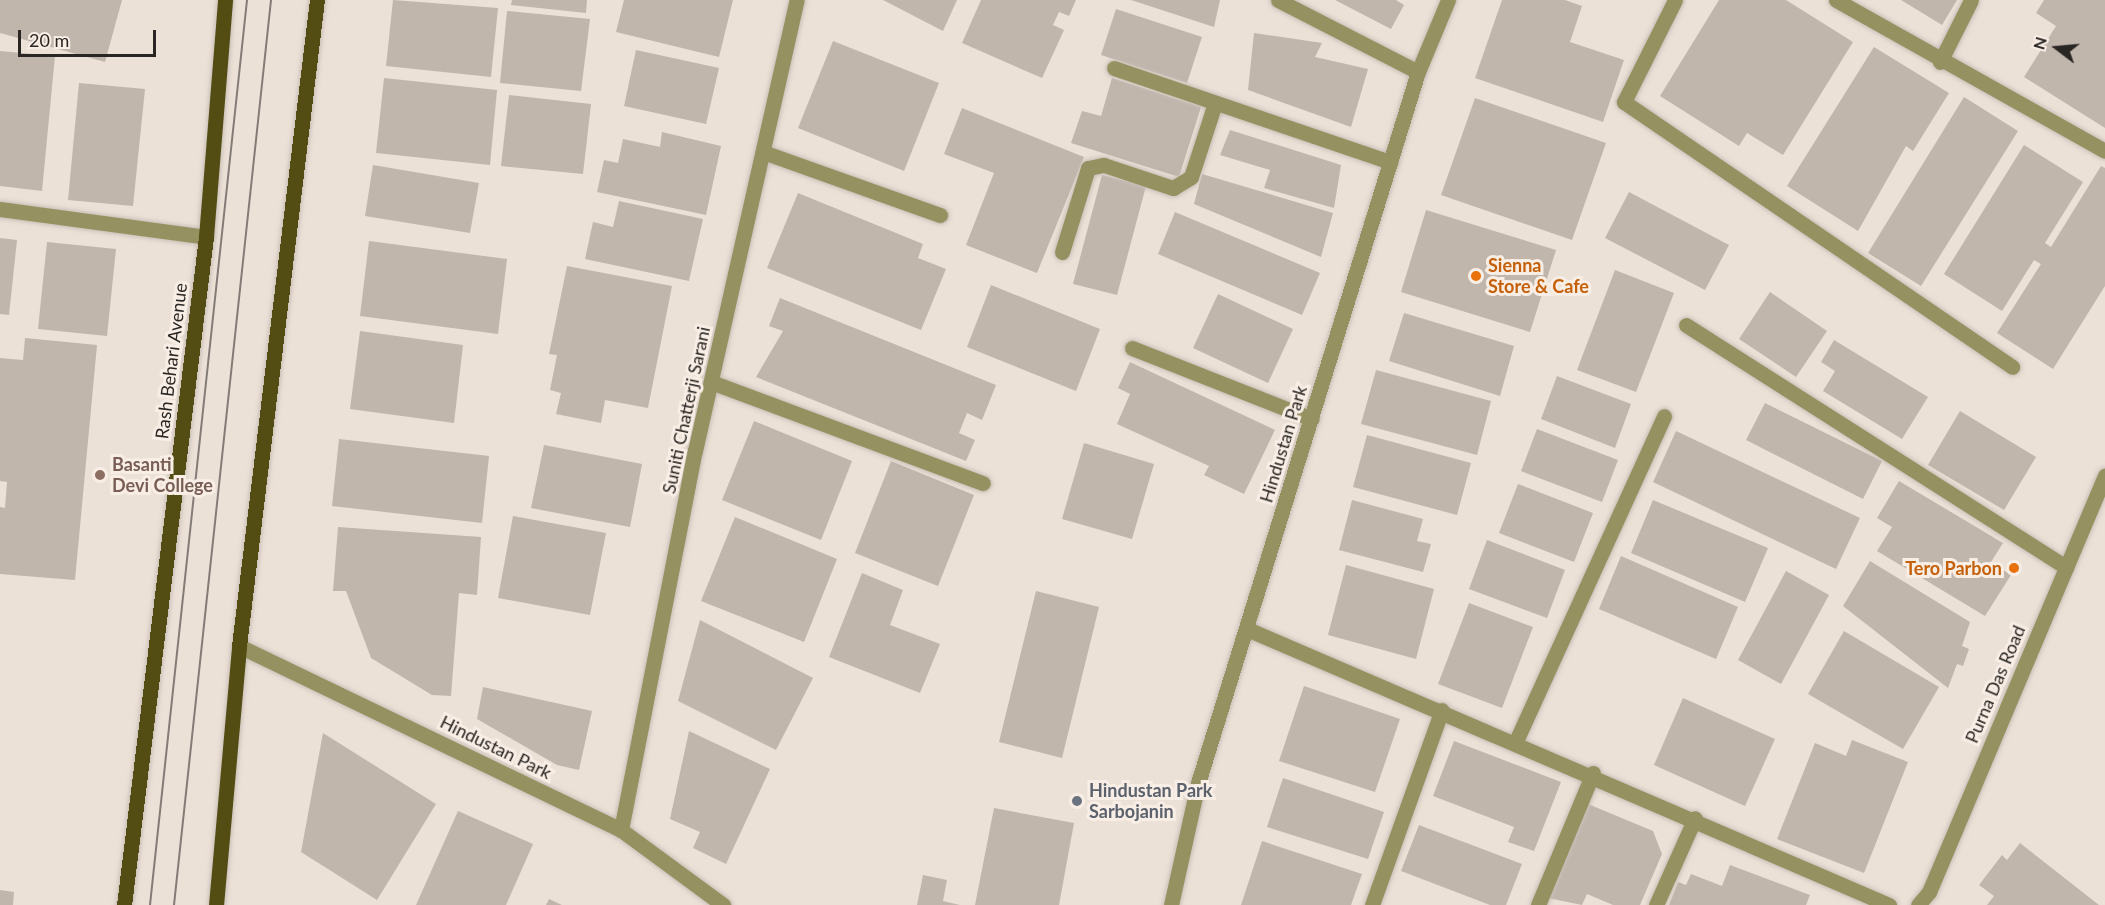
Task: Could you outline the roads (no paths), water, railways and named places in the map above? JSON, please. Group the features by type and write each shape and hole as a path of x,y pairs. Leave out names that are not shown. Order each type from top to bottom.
{"main road":[{"name":"Rash Behari Avenue","path":"124,905 206,237 225,0"},
{"path":"216,905 239,646 317,0"}],"street":[{"name":"Suniti Chatterji Sarani","path":"621,830 711,382 797,0"},
{"path":"1278,0 1418,72"},
{"name":"Hindustan Park","path":"1171,905 1198,783 1418,72 1448,0"},
{"path":"1675,0 1624,102 2012,367"},
{"path":"1836,0 1940,62 2105,151"},
{"path":"1940,62 1971,0"},
{"path":"1114,68 1390,162"},
{"path":"1062,252 1088,168 1104,165 1173,188 1191,177 1215,103"},
{"path":"763,152 940,215"},
{"path":"0,209 206,237"},
{"path":"1686,325 2066,567"},
{"path":"1132,348 1312,419"},
{"path":"711,382 983,483"},
{"path":"1516,741 1664,416"},
{"name":"Purna Das Road","path":"1918,905 1929,892 2105,476"},
{"path":"1247,629 1593,773 1889,905"},
{"name":"Hindustan Park","path":"239,646 621,830 723,905"},
{"path":"1372,905 1442,710"},
{"path":"1538,905 1593,773"},
{"path":"1656,905 1695,818"}],"tram line":[{"path":"150,905 247,0"},
{"path":"174,905 271,0"}],"place":[{"name":"Sienna Store & Cafe","path":"1476,276"},
{"name":"Basanti Devi College","path":"100,475"},
{"name":"Tero Parbon","path":"2014,568"},
{"name":"Hindustan Park Sarbojanin","path":"1077,801"}]}
